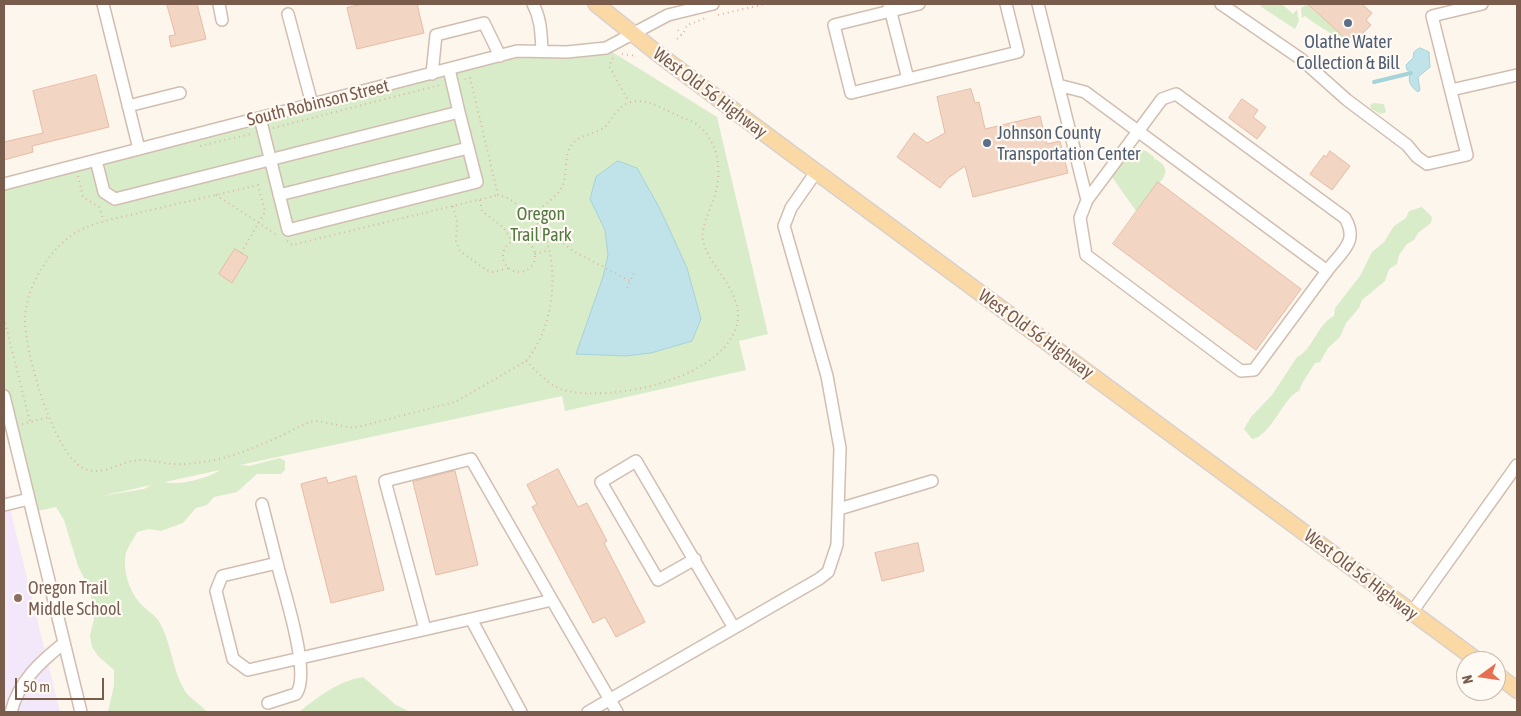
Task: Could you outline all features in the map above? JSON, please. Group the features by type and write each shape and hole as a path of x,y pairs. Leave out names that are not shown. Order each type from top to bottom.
{"main road":[{"name":"West Old 56 Highway","path":"596,4 633,35 816,172 1465,651"},
{"path":"1506,682 1517,690"}],"street":[{"path":"103,4 139,149"},
{"path":"218,4 222,20"},
{"path":"533,4 540,20 542,50"},
{"name":"South Robinson Street","path":"4,184 98,166 139,149 518,51 595,50 606,48 668,15 713,4"},
{"path":"919,4 890,7 834,25 851,93 1018,52 1006,4"},
{"path":"1038,4 1087,200"},
{"path":"1221,4 1301,59 1347,100 1407,145 1427,164 1467,155 1432,16 1482,4"},
{"path":"890,7 908,79"},
{"path":"288,14 312,104"},
{"path":"432,74 436,34 484,24 500,56"},
{"path":"260,118 288,230 477,182 449,69"},
{"path":"1451,90 1517,75"},
{"path":"1058,85 1085,92 1139,129 1327,270"},
{"path":"128,106 180,93"},
{"path":"1176,94 1345,218 1352,230 1352,238 1254,370 1241,371 1086,255 1080,218 1087,200 1162,99 1176,94"},
{"path":"98,166 104,192 115,199 459,112"},
{"path":"279,195 468,148"},
{"path":"588,712 819,579 828,572 834,560 837,545 839,509 840,448 837,422 784,226 791,208 816,172"},
{"path":"4,396 81,712"},
{"path":"425,629 385,481 471,459 617,712"},
{"path":"695,559 658,580 601,482 636,461 695,559 734,628"},
{"path":"1412,612 1517,465"},
{"path":"839,509 932,482"},
{"path":"4,505 28,499"},
{"path":"262,504 301,658 300,689 289,698 268,703"},
{"path":"277,563 222,576 216,591 233,658 248,670 552,600"},
{"path":"471,619 521,712"},
{"path":"11,712 19,692 35,666 64,643"}],"path":[{"path":"717,15 765,4"},
{"path":"677,39 687,26 707,18"},
{"path":"678,30 681,35"},
{"path":"629,102 610,66 610,60 622,54 637,56"},
{"path":"196,147 470,78 498,195 506,196 530,216 543,232 549,250 553,287 548,311 532,353 526,361 455,402 354,428 317,421 309,422 235,454 204,462 173,464 149,460 132,461 109,470 87,470 72,458 49,417 28,345 25,318 32,287 48,258 69,236 104,221 258,185 264,212 240,253"},
{"path":"526,361 552,385 567,391 614,393 676,378 721,352 735,332 736,302 728,283 706,250 702,238 705,220 719,182 716,150 700,126 643,100 629,102 617,110 605,126 574,141 568,152 561,188 530,216"},
{"path":"98,166 78,176 83,197 98,207 104,221"},
{"path":"480,200 482,210 504,228 512,241"},
{"path":"453,206 457,221 456,241 460,252 486,270 493,272 508,268 515,271 527,269 534,262 535,254 527,242 517,240 507,245 503,255 508,268"},
{"path":"543,232 550,231 573,251 630,281"},
{"path":"535,254 549,250"},
{"path":"627,288 634,273"},
{"path":"4,318 30,422"},
{"path":"20,425 49,417"}],"shaded area":[{"name":"Oregon Trail Middle School","path":"4,484 60,712 4,712"}],"green space":[{"path":"1262,4 1282,4 1293,14 1297,9 1299,21 1295,29 1260,6"},
{"path":"1308,4 1348,40 1341,42 1305,16 1302,18 1301,8"},
{"name":"Oregon Trail Park","path":"606,48 717,117 768,334 739,341 746,370 565,411 562,396 240,465 249,466 280,458 285,461 285,470 281,474 257,474 237,492 214,497 207,505 196,508 183,523 161,531 149,529 137,532 127,550 125,560 126,575 131,589 138,601 159,622 165,633 177,675 185,691 207,712 108,712 114,685 114,670 98,656 92,647 90,635 94,619 91,610 92,601 87,584 78,566 64,520 56,507 32,512 4,396 4,184 517,51","holes":["220,470 209,476 194,480 178,483 165,482","151,485 144,489 102,496"]},
{"path":"1373,103 1384,104 1386,112 1381,114 1371,109 1370,105"},
{"path":"1138,149 1146,151 1154,157 1154,160 1156,159 1163,165 1165,171 1164,177 1136,211 1112,177 1128,154"},
{"path":"1422,207 1432,217 1431,223 1418,233 1414,240 1407,244 1399,255 1397,264 1389,269 1385,281 1362,300 1359,308 1346,323 1340,337 1328,348 1320,362 1315,363 1300,390 1289,398 1264,433 1252,439 1244,429 1251,417 1272,395 1297,357 1307,349 1328,320 1334,316 1335,308 1360,276 1372,252 1384,242 1394,226 1406,218 1409,211"},
{"path":"363,677 396,705 410,712 299,712 321,695 337,686"}],"water":[{"path":"1420,48 1429,52 1430,67 1418,77 1420,90 1418,92 1410,83 1411,72 1407,70 1406,65 1413,58 1414,52"},
{"path":"618,161 637,168 660,209 687,268 701,319 692,341 651,353 626,356 576,354 603,277 608,255 605,230 590,199 596,177"}],"building":[{"path":"167,4 197,4 206,39 171,47 169,36 175,35"},
{"path":"363,4 417,4 424,33 357,49 347,8"},
{"name":"Olathe Water Collection & Bill","path":"1308,4 1362,4 1372,13 1366,20 1371,25 1359,37 1354,33 1348,40"},
{"path":"96,75 109,127 32,146 33,152 4,160 4,142 43,133 33,91"},
{"name":"Johnson County Transportation Center","path":"971,89 975,103 979,102 985,129 1040,116 1047,144 1060,141 1068,173 973,197 965,166 948,178 940,188 897,157 914,133 927,143 945,133 937,97"},
{"path":"1242,99 1258,110 1253,117 1266,127 1257,139 1229,118"},
{"path":"1330,151 1350,166 1332,190 1310,174 1324,155 1326,157"},
{"path":"1158,182 1301,289 1256,350 1113,244"},
{"path":"235,249 248,257 232,283 219,274"},
{"path":"558,469 578,507 587,503 607,541 604,543 645,622 616,637 605,617 593,623 532,507 537,504 527,485"},
{"path":"455,471 478,565 436,575 413,482"},
{"path":"356,476 384,590 331,603 301,484 326,477 328,483"},
{"path":"918,543 924,571 882,581 875,553"}],"waterway":[{"path":"1374,82 1411,73"}],"place":[{"name":"Olathe Water Collection & Bill","path":"1348,23"},
{"name":"Johnson County Transportation Center","path":"987,143"},
{"name":"Oregon Trail Middle School","path":"18,598"}]}
